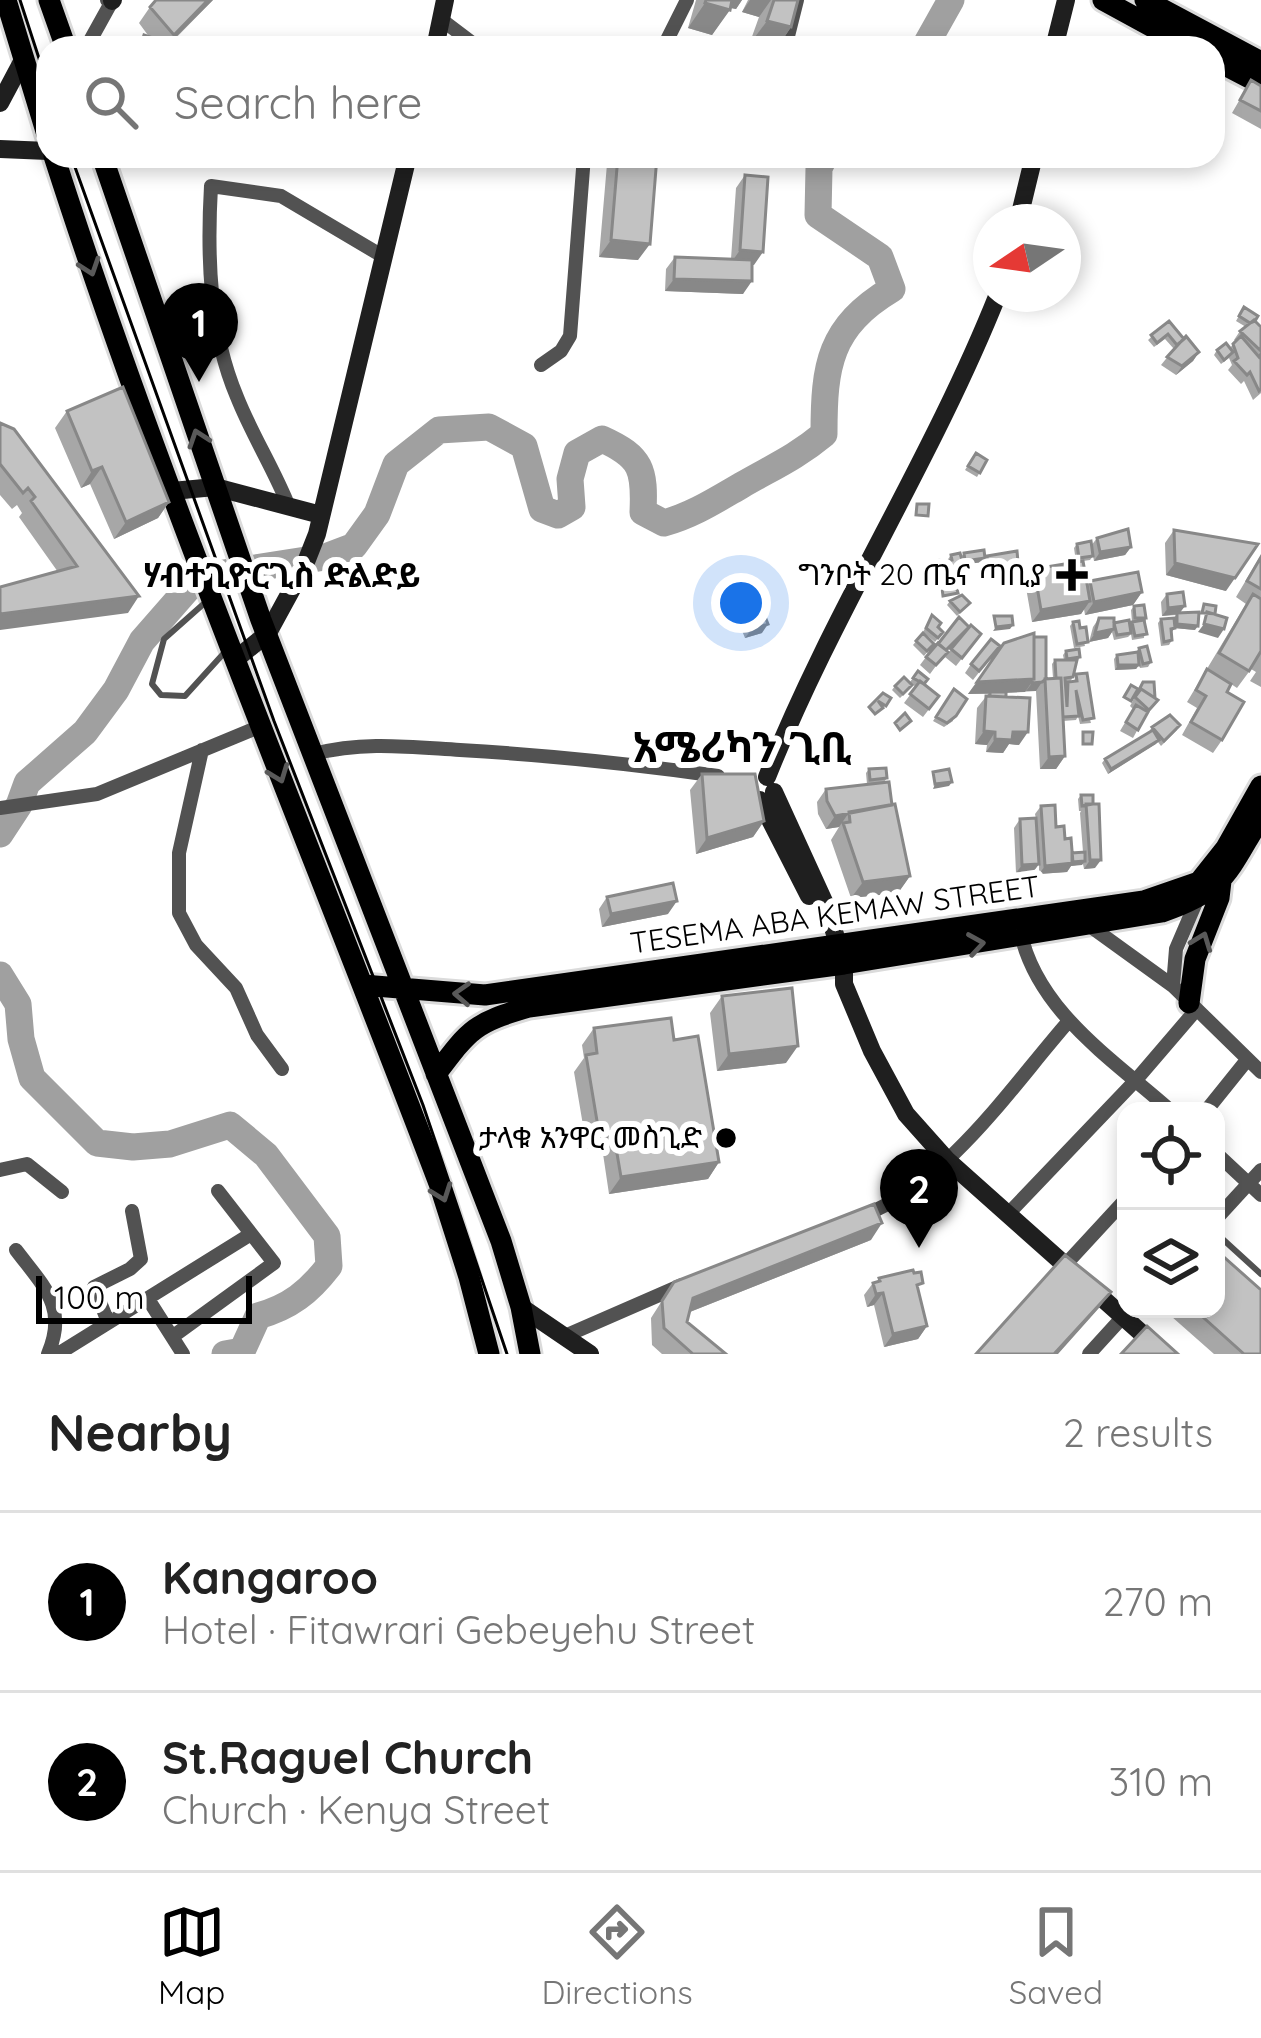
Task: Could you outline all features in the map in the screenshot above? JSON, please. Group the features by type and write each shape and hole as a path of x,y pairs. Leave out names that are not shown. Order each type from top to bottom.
{"main road":[{"path":"6,0 36,98"},
{"path":"49,0 62,36"},
{"path":"1057,36 1066,0"},
{"path":"1103,0 1169,36"},
{"path":"1145,0 1212,36"},
{"path":"1225,43 1261,62"},
{"path":"0,103 24,58"},
{"path":"1225,65 1261,84"},
{"path":"0,149 36,152"},
{"path":"56,168 210,594 457,1235 489,1354"},
{"path":"106,168 236,548 521,1307 530,1354"},
{"path":"232,652 268,634 304,567 319,525 406,168"},
{"path":"1022,204 1031,168"},
{"path":"990,312 938,427 796,706 767,790 895,1096 947,1160 1060,1264 1117,1305"},
{"path":"172,491 214,487 289,507 319,525"},
{"path":"1206,888 1261,786"},
{"path":"1206,888 1261,817"},
{"path":"1192,1007 1195,959 1219,898 1206,888"},
{"name":"TESEMA ABA KEMAW STREET","path":"1020,927 1090,926 1162,912 1206,888"},
{"name":"TESEMA ABA KEMAW STREET","path":"436,1074 472,1028 529,1007 838,960 1206,888"},
{"path":"341,931 375,913"},
{"name":"TESEMA ABA KEMAW STREET","path":"363,985 485,995 838,960"},
{"path":"521,1307 590,1354"},
{"path":"1132,1318 1165,1354"}],"street":[{"path":"92,36 111,0"},
{"path":"669,36 687,0"},
{"path":"788,36 797,0"},
{"path":"443,10 468,36"},
{"path":"542,365 561,351 570,336 583,168"},
{"path":"289,507 228,373 209,268 211,186 280,196 384,257"},
{"path":"2,804 97,794 261,726"},
{"path":"314,754 347,746 394,746 541,755 740,780"},
{"path":"202,750 179,853 179,913 196,946 236,988 256,1035 282,1069"},
{"path":"1173,986 1176,949 1206,888"},
{"path":"1090,926 1173,986 1261,1072"},
{"path":"1020,927 1068,1022 1161,1102"},
{"path":"1009,1213 1136,1080 1192,1007"},
{"path":"836,1227 909,1194 947,1160 1068,1022"},
{"path":"1213,1102 1247,1060"},
{"path":"1225,1162 1255,1190"},
{"path":"0,1170 28,1164 62,1192"},
{"path":"1225,1212 1255,1190 1261,1170"},
{"path":"172,1336 273,1265 218,1191"},
{"path":"1060,1264 1117,1208"},
{"path":"108,1322 93,1290 141,1259 132,1210"},
{"path":"58,1354 251,1234"},
{"path":"16,1250 57,1313 48,1354"},
{"path":"565,1336 690,1282"},
{"path":"148,1300 183,1354"},
{"path":"1089,1354 1121,1318"}],"lane":[{"path":"210,594 164,639 152,672 156,691 176,698 193,692 232,652"},
{"path":"1225,1240 1261,1274"}],"building":[{"path":"156,0 208,0 174,35 150,7"},
{"path":"732,0 730,10 705,3"},
{"path":"774,0 798,0 791,27 767,21"},
{"path":"1251,80 1261,86 1261,111 1240,100"},
{"path":"617,168 656,168 650,244 611,240"},
{"path":"745,175 768,177 763,252 740,250"},
{"path":"675,257 752,260 752,281 674,279"},
{"path":"1244,307 1258,316 1255,321 1239,316"},
{"path":"1254,320 1261,327 1261,351 1240,331"},
{"path":"1169,321 1184,339 1177,345 1168,334 1157,343 1151,335"},
{"path":"1186,336 1199,352 1182,366 1167,357"},
{"path":"1241,336 1259,357 1261,354 1259,391 1250,372 1247,375 1234,361 1238,358 1233,344"},
{"path":"1226,343 1233,352 1224,360 1217,350"},
{"path":"123,387 169,502 126,522 102,467 92,471 67,411"},
{"path":"0,423 14,429 139,596 0,614 0,587 77,566 31,501 35,497 28,488 23,493 0,464"},
{"path":"976,453 987,460 980,473 968,466"},
{"path":"917,504 929,504 928,516 916,515"},
{"path":"1128,529 1131,547 1100,552 1097,538"},
{"path":"1174,530 1258,544 1235,578 1175,563"},
{"path":"1091,541 1093,556 1079,558 1077,544"},
{"path":"984,550 985,558 965,561 964,553"},
{"path":"1017,551 1018,562 989,567 987,556"},
{"path":"960,553 965,571 950,574 947,561"},
{"path":"1261,557 1261,589 1247,581"},
{"path":"939,560 944,581 937,583 932,561"},
{"path":"1083,561 1090,601 1041,610 1034,569"},
{"path":"1138,572 1142,592 1094,602 1090,581"},
{"path":"751,581 768,624 751,630 731,583"},
{"path":"956,585 958,593 943,596 942,588"},
{"path":"1183,592 1185,606 1168,608 1167,594"},
{"path":"1253,594 1261,599 1261,651 1249,671 1219,653"},
{"path":"962,595 970,603 960,612 950,601"},
{"path":"1204,604 1216,606 1215,614 1202,613"},
{"path":"1144,605 1146,618 1135,618 1134,606"},
{"path":"1199,612 1198,626 1177,624 1177,613"},
{"path":"1207,612 1227,618 1224,629 1204,624"},
{"path":"932,615 941,623 938,627 943,632 938,638 926,628"},
{"path":"994,616 1012,616 1013,625 996,627"},
{"path":"959,617 969,627 946,650 938,644"},
{"path":"1099,618 1114,618 1114,629 1095,633"},
{"path":"1174,618 1172,640 1164,642 1161,619"},
{"path":"1129,620 1131,633 1117,635 1114,623"},
{"path":"1144,620 1147,634 1135,636 1132,622"},
{"path":"1079,621 1080,628 1086,627 1088,642 1077,644 1073,622"},
{"path":"971,625 981,634 962,658 951,649"},
{"path":"923,633 934,644 927,651 916,641"},
{"path":"1034,633 1034,679 977,682 1004,643"},
{"path":"1034,637 1046,637 1046,679 1032,683 1034,679"},
{"path":"991,639 1000,646 979,671 971,664"},
{"path":"938,643 948,652 936,665 926,657"},
{"path":"1147,646 1151,662 1143,664 1139,648"},
{"path":"1079,649 1080,657 1067,659 1066,651"},
{"path":"1138,652 1139,665 1118,665 1117,655"},
{"path":"1055,660 1077,660 1073,677 1065,678 1067,707 1068,682 1077,681 1076,674 1087,673 1094,718 1083,720 1076,690 1079,716 1063,717"},
{"path":"1207,669 1231,684 1227,692 1244,702 1222,740 1191,722 1206,696 1196,690"},
{"path":"918,671 928,679 924,684 913,678"},
{"path":"904,677 912,685 903,694 895,686"},
{"path":"1061,678 1065,756 1049,757 1045,679"},
{"path":"920,681 939,696 929,709 910,694"},
{"path":"1143,682 1154,682 1155,698 1141,689 1138,692"},
{"path":"1131,685 1138,689 1131,701 1124,697"},
{"path":"954,689 967,699 947,723 936,717"},
{"path":"1141,689 1158,700 1149,710 1135,697"},
{"path":"883,693 891,698 886,706 878,701 883,708 875,714 869,707"},
{"path":"986,696 1030,698 1028,732 1013,732 1012,740 995,739 995,732 984,731"},
{"path":"1136,705 1148,712 1138,730 1126,722"},
{"path":"905,713 911,721 900,730 895,723"},
{"path":"1170,715 1180,725 1164,741 1152,727"},
{"path":"1153,730 1159,740 1111,769 1105,759"},
{"path":"1083,732 1093,732 1092,744 1083,744"},
{"path":"886,768 887,778 870,780 869,769"},
{"path":"949,769 952,782 935,784 933,772"},
{"path":"702,774 755,774 764,821 707,838"},
{"path":"889,782 892,805 835,816 827,801 826,789"},
{"path":"1081,795 1093,795 1093,804 1082,806"},
{"path":"895,804 910,876 863,882 843,823 850,822 849,812"},
{"path":"1086,804 1099,804 1101,860 1090,860"},
{"path":"1055,805 1056,827 1064,826 1065,839 1071,838 1073,863 1045,866 1041,806"},
{"path":"1036,818 1039,864 1022,865 1020,819"},
{"path":"1085,852 1085,861 1072,862 1072,853"},
{"path":"673,883 677,901 611,914 607,897"},
{"path":"792,988 798,1046 729,1054 722,996"},
{"path":"671,1018 674,1040 698,1036 719,1162 621,1177 613,1130 599,1133 586,1055 597,1053 594,1028"},
{"path":"874,1204 882,1223 693,1298 687,1322 726,1354 693,1354 664,1328 662,1301 674,1282"},
{"path":"1065,1255 1111,1292 1054,1354 976,1354"},
{"path":"1225,1258 1261,1290 1261,1354 1244,1354 1204,1318 1225,1318"},
{"path":"913,1270 921,1272 923,1283 917,1285 927,1326 893,1334 883,1293 876,1294 873,1283"},
{"path":"1147,1326 1178,1354 1121,1354"}],"waterway":[{"path":"931,36 951,0"},
{"path":"0,834 27,783 85,732 116,690 142,641 198,577 325,557 354,546 377,514 396,464 439,430 489,427 524,446 542,509 558,515 572,507 570,479 577,453 602,439 633,459 643,485 643,512 664,523 714,502 824,434 834,350 855,318 892,289 880,257 818,215 819,168"},
{"path":"0,975 18,1004 32,1078 97,1143 170,1144 230,1125 266,1155 327,1236 329,1266 322,1275 289,1303 258,1316 242,1351 225,1354"}],"tram line":[{"path":"20,0 36,49"},
{"path":"75,168 274,721 423,1105 507,1354"}],"place":[{"name":"Kangaroo","path":"199,382"},
{"name":"ግንቦት 20 ጤና ጣቢያ","path":"1072,575"},
{"name":"ታላቁ አንዋር መስጊድ","path":"726,1138"},
{"name":"St.Raguel Church","path":"919,1248"}],"district":[{"name":"ሃብተጊዮርጊስ ድልድይ","path":"282,575"},
{"name":"አሜሪካን ጊቢ","path":"742,747"}]}
